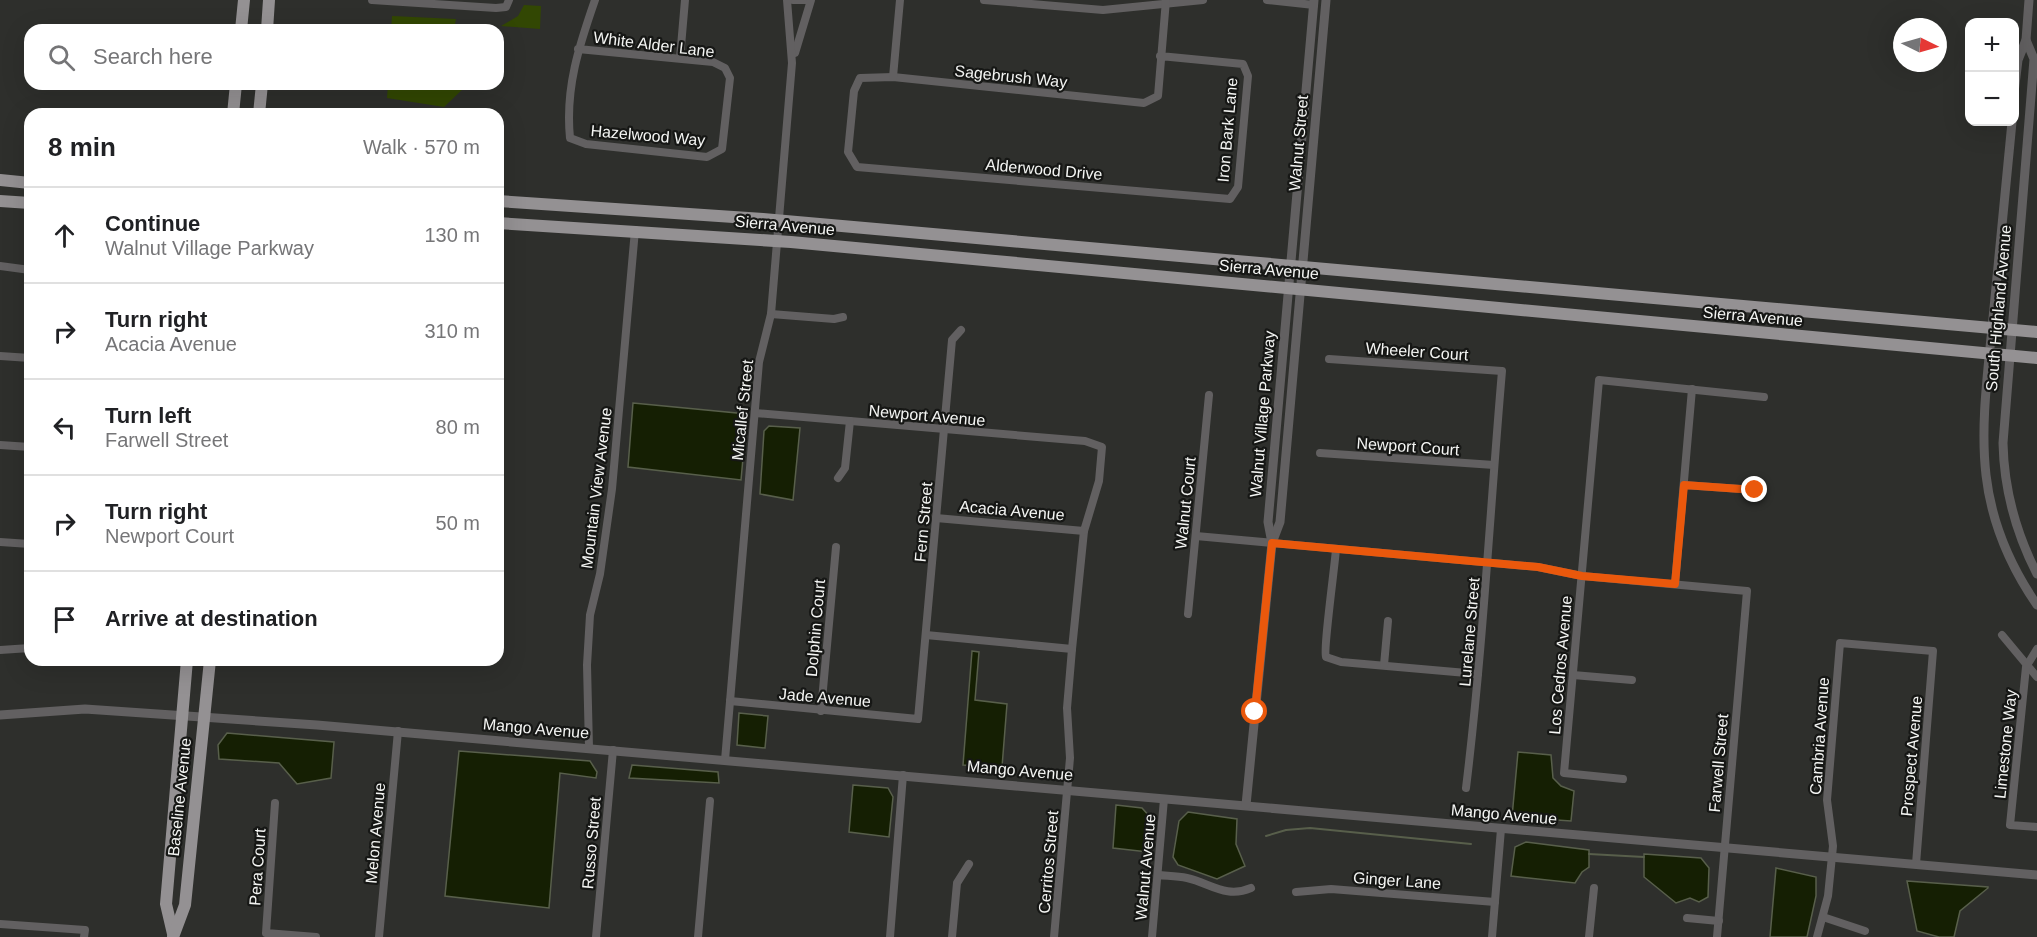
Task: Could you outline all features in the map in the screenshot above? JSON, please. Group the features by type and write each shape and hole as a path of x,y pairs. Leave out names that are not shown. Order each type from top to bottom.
{"main road":[{"path":"242,24 244,0"},
{"path":"267,24 269,0"},
{"path":"234,108 235,90"},
{"path":"260,108 262,90"},
{"path":"0,180 24,182"},
{"path":"0,201 24,203"},
{"name":"Sierra Avenue","path":"504,201 778,221 2037,332"},
{"name":"Sierra Avenue","path":"504,223 777,241 2037,358"},
{"name":"Baseline Avenue","path":"173,936 166,904 187,666"},
{"name":"Baseline Avenue","path":"173,936 185,905 209,666"}],"street":[{"path":"372,0 507,3"},
{"path":"578,49 595,0"},
{"path":"680,58 685,0"},
{"name":"Micallef Street","path":"725,760 754,413 759,362 771,314 792,63 787,0"},
{"path":"793,0 809,0"},
{"name":"Micallef Street","path":"792,63 809,0"},
{"path":"893,77 900,0"},
{"path":"984,0 1077,4 1103,10 1203,0"},
{"path":"1267,0 1314,2"},
{"name":"Walnut Street","path":"1294,288 1326,0"},
{"name":"South Highland Avenue","path":"2017,72 2018,60 2032,19 2029,0"},
{"path":"1160,56 1166,2"},
{"name":"Walnut Street","path":"1296,267 1314,2"},
{"name":"South Highland Avenue","path":"2026,40 2034,59 2004,413 2003,462 2017,526 2037,574"},
{"name":"White Alder Lane","path":"578,49 713,62 725,69 730,78 722,149"},
{"name":"Hazelwood Way","path":"578,49 570,82 570,138 586,144 707,157 722,149"},
{"name":"Sagebrush Way","path":"857,167 848,152 854,91 860,78 893,77 1144,103 1158,96 1160,56"},
{"name":"Iron Bark Lane","path":"1160,56 1243,64 1248,76 1238,187 1230,199"},
{"name":"South Highland Avenue","path":"2012,126 1982,430 1986,484 1995,524 2010,560 2037,605"},
{"name":"Alderwood Drive","path":"857,167 1230,199"},
{"name":"Mountain View Avenue","path":"589,748 587,665 590,615 600,574 612,489 634,230"},
{"path":"0,266 24,269"},
{"name":"Walnut Village Parkway","path":"1246,805 1272,543 1268,522 1294,288"},
{"path":"771,314 834,319 843,317"},
{"name":"Fern Street","path":"918,719 952,340 961,330"},
{"path":"0,356 24,358"},
{"name":"Wheeler Court","path":"1329,359 1502,371"},
{"name":"Lurelane Street","path":"1466,788 1489,564 1502,371"},
{"name":"Los Cedros Avenue","path":"1623,778 1564,773 1599,380 1692,389"},
{"path":"1196,536 1538,567 1582,576 1675,584 1692,389 1764,397"},
{"name":"Walnut Court","path":"1188,614 1209,395"},
{"name":"Newport Avenue","path":"754,413 1098,444 1102,447 1103,454 1099,481 1084,531"},
{"path":"838,478 845,468 850,422"},
{"path":"0,445 24,447"},
{"name":"Newport Court","path":"1320,453 1494,465"},
{"path":"1684,485 1755,490"},
{"name":"Acacia Avenue","path":"936,518 1084,531"},
{"name":"Cerritos Street","path":"1054,937 1070,758 1067,708 1084,531"},
{"path":"0,542 24,544"},
{"name":"Dolphin Court","path":"821,711 836,547"},
{"path":"1336,549 1328,634 1323,652 1326,657 1334,662 1478,674"},
{"name":"Farwell Street","path":"1675,584 1747,591 1723,849 1718,937"},
{"path":"1384,665 1388,621"},
{"path":"926,635 1072,649"},
{"path":"2002,635 2026,667 2037,677"},
{"name":"Cambria Avenue","path":"1817,937 1823,917 1832,858 1831,822 1827,800 1840,643 1933,651"},
{"path":"0,650 24,648"},
{"path":"2026,667 2037,649"},
{"name":"Prospect Avenue","path":"1916,864 1933,651"},
{"path":"2026,667 2037,663"},
{"name":"Limestone Way","path":"2026,667 2010,825 2037,827"},
{"path":"1573,675 1632,680"},
{"name":"Jade Avenue","path":"730,701 918,719"},
{"name":"Mango Avenue","path":"0,715 85,709 398,731 2037,875"},
{"name":"Melon Avenue","path":"379,937 398,731"},
{"name":"Russo Street","path":"596,937 613,750"},
{"path":"890,937 903,775"},
{"name":"Walnut Avenue","path":"1152,937 1164,799"},
{"path":"698,937 710,801"},
{"name":"Pera Court","path":"274,803 266,933 316,937"},
{"path":"1492,937 1501,829"},
{"path":"952,937 957,883 969,864"},
{"path":"1158,875 1188,878 1228,893 1241,893 1251,888"},
{"path":"1589,937 1594,888"},
{"name":"Ginger Lane","path":"1296,892 1331,889 1495,902"},
{"path":"1823,917 1865,931"},
{"path":"1687,918 1719,921"},
{"path":"0,924 84,934"}],"green space":[{"path":"524,5 541,6 540,29 504,26 518,16"},
{"path":"392,16 456,19 455,24 391,24"},
{"path":"388,90 462,90 444,107 387,98"}],"shaded area":[{"path":"633,403 747,414 741,480 628,467"},
{"path":"769,426 800,428 793,500 760,494 764,431"},
{"path":"972,651 979,652 975,700 1007,704 1002,767 963,765"},
{"path":"739,713 768,716 765,748 737,745"},
{"path":"227,733 334,742 331,778 297,784 279,763 219,759 218,745"},
{"path":"459,751 590,761 597,772 596,778 560,773 549,908 445,896"},
{"path":"1518,752 1551,755 1553,778 1561,786 1574,791 1571,821 1512,817"},
{"path":"632,765 718,772 719,783 629,778"},
{"path":"853,785 888,788 893,797 889,837 849,832"},
{"path":"1116,805 1142,808 1151,818 1148,852 1113,848"},
{"path":"1188,812 1237,819 1236,844 1245,866 1217,879 1178,865 1173,857 1179,821"},
{"path":"1526,842 1589,850 1589,867 1582,872 1575,883 1511,876 1515,847"},
{"path":"1644,854 1701,858 1709,868 1708,897 1699,902 1690,898 1676,903 1644,877"},
{"path":"1776,868 1816,877 1816,896 1807,937 1770,937"},
{"path":"1907,881 1988,888 1960,911 1954,937 1939,937 1917,931"}],"waterway":[{"path":"1266,836 1286,830 1310,828 1471,844"},
{"path":"1589,854 1644,857"}],"route":[{"path":"1255,712 1272,543 1538,567 1582,576 1675,584 1684,485 1755,490"}]}
